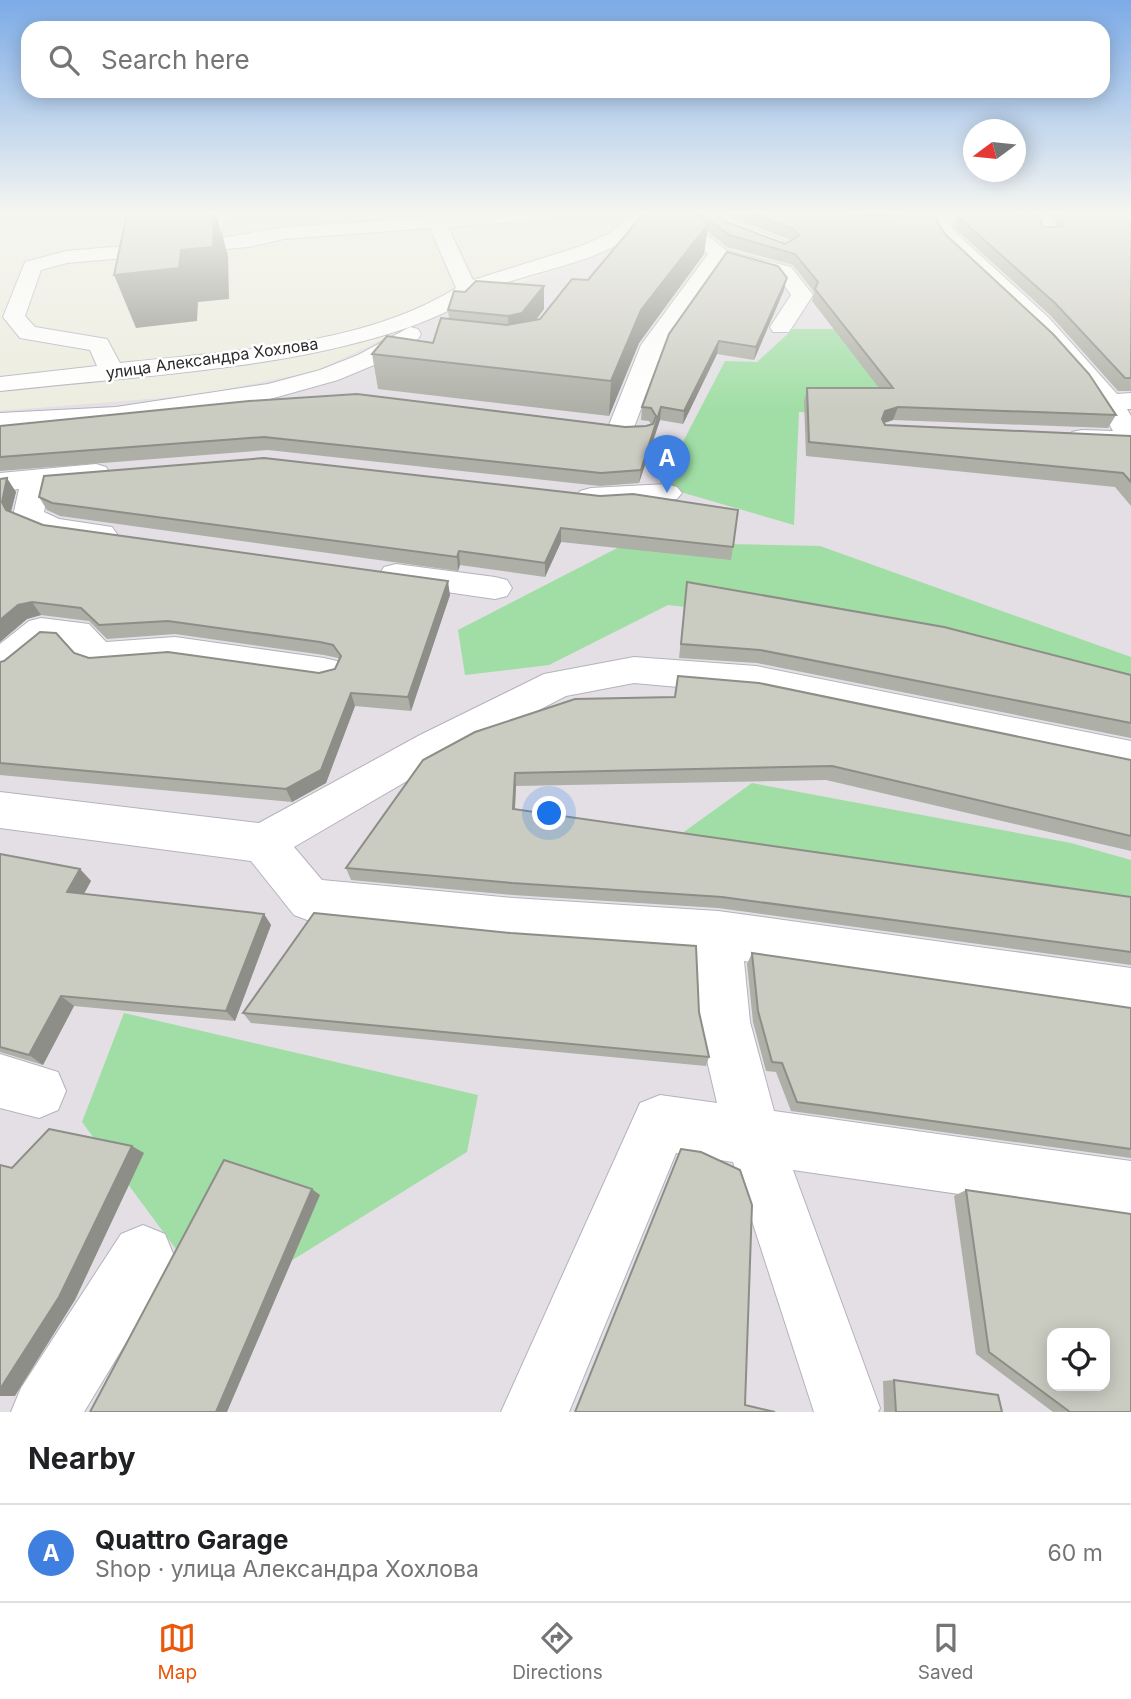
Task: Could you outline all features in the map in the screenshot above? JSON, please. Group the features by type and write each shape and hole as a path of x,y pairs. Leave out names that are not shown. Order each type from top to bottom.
{"street":[{"path":"27,279 13,317 28,333 99,344 111,371"},
{"path":"462,279 467,290"},
{"name":"улица Александра Хохлова","path":"0,384 310,346 381,329 442,306 467,290 501,279"},
{"path":"593,426 630,430 653,345 700,279"},
{"path":"781,327 802,295 790,279"},
{"path":"993,279 1016,298 1121,401 1131,440 1051,437"},
{"path":"0,421 116,415 270,391 329,375 366,360 418,328 417,315"},
{"path":"403,338 429,341"},
{"path":"329,375 356,392"},
{"path":"0,482 118,472"},
{"path":"36,478 28,516 52,527 135,538"},
{"path":"558,494 600,498 667,493"},
{"path":"370,571 495,589"},
{"path":"0,664 41,630 76,634 98,656 175,650 324,671"},
{"path":"0,810 263,843 434,746 557,684 634,670 756,680 1131,757"},
{"path":"263,843 310,900 513,920 718,934 1131,993"},
{"path":"718,934 724,1022 753,1137 846,1408"},
{"path":"535,1412 660,1123 1131,1190"},
{"path":"45,1412 143,1256"}],"shaded area":[{"path":"533,279 1131,279 1131,1412 0,1412 0,411 199,395 316,371 396,333"}],"green space":[{"path":"947,300 866,417 799,412 794,525 660,486 725,361 757,362 793,329 897,329"},
{"path":"629,542 820,546 1131,657 1131,737 832,623 668,605 549,665 465,675 458,630"},
{"path":"752,783 1071,843 1131,860 1131,936 674,839"},
{"path":"124,1013 478,1095 467,1152 218,1306 82,1122"}],"building":[{"path":"572,279 665,279 641,310 611,381 372,354 387,336 433,343 441,318 507,325 540,319"},
{"path":"708,279 787,279 756,347 719,341 684,411 661,407 641,470 601,473 264,437 0,457 0,426 249,401 357,394 625,427 646,426 653,424 656,416 651,408 642,407 669,334"},
{"path":"815,279 993,279 1053,334 1089,374 1116,415 898,407 885,411 882,419 885,425 1131,436 1131,482 1123,473 809,442 807,388 893,388 815,289 818,282"},
{"path":"1028,279 1131,279 1131,378 1125,378 1056,304"},
{"path":"476,281 544,286 522,313 508,316 448,310 454,291 465,292"},
{"path":"264,458 600,496 633,494 738,510 733,547 561,528 545,563 459,551 457,557 52,503 39,497 44,476"},
{"path":"7,478 2,502 6,510 43,525 448,581 408,697 351,693 321,770 286,789 0,763 0,662 40,632 56,633 74,653 89,658 168,652 319,673 335,669 341,656 333,645 320,642 168,621 99,625 81,608 32,602 18,605 0,620 0,479"},
{"path":"687,582 944,627 1131,675 1131,723 760,650 681,644"},
{"path":"678,676 759,683 1131,760 1131,836 832,766 515,773 513,809 1131,897 1131,952 722,897 512,883 346,868 423,760 475,732 575,699 675,697"},
{"path":"0,854 80,869 67,892 264,914 226,1011 61,996 29,1055 0,1047"},
{"path":"314,913 511,933 696,946 699,1012 709,1057 243,1013"},
{"path":"752,953 1131,1008 1131,1149 797,1102 782,1063 772,1062 758,1011"},
{"path":"49,1129 132,1146 59,1297 0,1389 0,1165 12,1168"},
{"path":"681,1149 701,1152 740,1170 752,1205 745,1405 775,1412 575,1412"},
{"path":"224,1160 312,1189 216,1412 90,1412"},
{"path":"966,1190 1131,1214 1131,1412 1070,1412 989,1352"},
{"path":"894,1380 998,1395 1002,1412 896,1412"}],"place":[{"name":"Quattro Garage","path":"667,493"}]}
